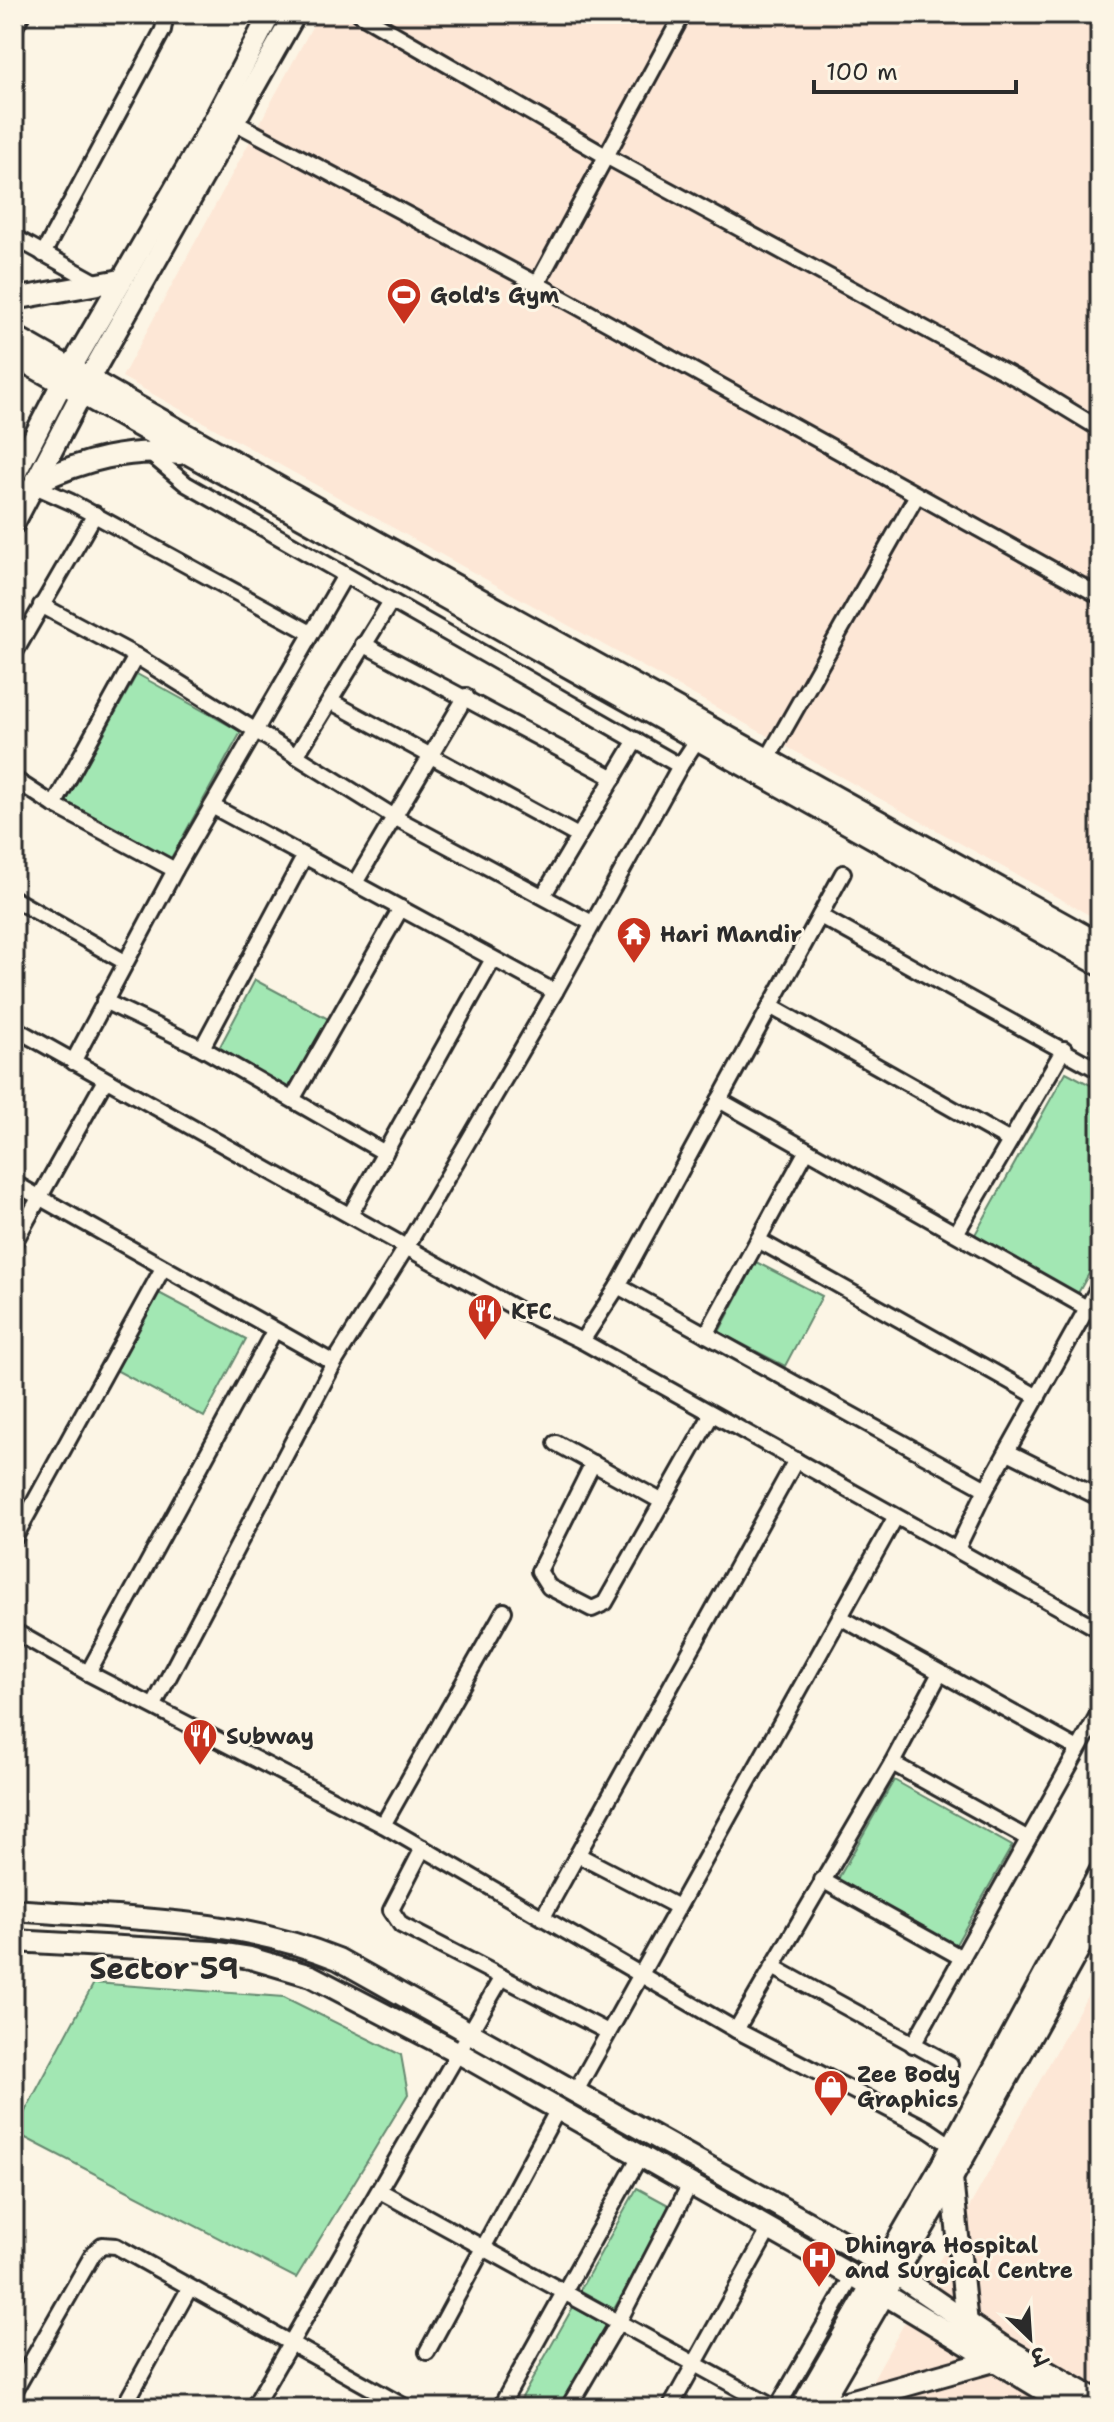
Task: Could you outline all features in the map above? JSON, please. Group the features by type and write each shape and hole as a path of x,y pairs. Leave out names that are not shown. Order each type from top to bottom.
{"main road":[{"path":"270,14 213,123 121,280 74,377 80,396 703,732 768,758 1100,944"},
{"path":"16,468 236,123 295,14"},
{"path":"14,299 121,280"},
{"path":"14,336 74,377 289,493 1100,965"},
{"path":"14,356 74,377"},
{"path":"14,523 80,396"},
{"path":"36,484 68,467 98,459 148,452 188,455"},
{"path":"889,2268 1100,1872"},
{"path":"14,1910 165,1920 291,1940 338,1959 889,2268 967,2324 1100,2402"},
{"path":"801,2408 868,2285 889,2268 952,2178 1100,1911"},
{"path":"14,1941 155,1947 250,1958 311,1976 558,2109 868,2285 1073,2408"},
{"path":"952,2178 967,2324"},
{"path":"818,2408 868,2285"},
{"path":"825,2408 997,2360"}],"street":[{"path":"14,29 22,14"},
{"path":"43,254 163,30 166,14"},
{"path":"360,14 604,155 985,360 1100,429"},
{"path":"537,284 604,155 683,14"},
{"path":"236,123 537,284 1100,596"},
{"path":"14,237 99,284"},
{"path":"148,452 186,484 344,577 680,766"},
{"path":"36,484 309,632"},
{"path":"768,758 917,495"},
{"path":"14,654 95,514"},
{"path":"73,1062 175,870 309,632 344,577"},
{"path":"296,756 390,603"},
{"path":"41,605 136,656 396,818 592,923"},
{"path":"363,644 466,696 614,778"},
{"path":"54,805 136,656"},
{"path":"355,883 434,756 466,696"},
{"path":"330,701 578,836"},
{"path":"154,1705 334,1363 407,1246 555,992 680,766 703,732"},
{"path":"543,896 636,740"},
{"path":"14,779 54,805 175,870"},
{"path":"212,806 555,992"},
{"path":"202,1048 304,857"},
{"path":"582,1341 618,1286 843,873"},
{"path":"14,899 125,962"},
{"path":"293,1098 401,908"},
{"path":"820,916 1100,1071"},
{"path":"350,1215 493,959"},
{"path":"104,1001 202,1048 385,1153"},
{"path":"770,1006 1010,1141"},
{"path":"14,1028 104,1082 526,1314 582,1341 1100,1630"},
{"path":"957,1232 1064,1049"},
{"path":"14,1243 104,1082"},
{"path":"719,1100 1087,1308"},
{"path":"706,1335 807,1150"},
{"path":"14,1183 334,1363"},
{"path":"758,1240 1038,1397"},
{"path":"14,1539 163,1268"},
{"path":"957,1549 986,1489 1100,1285"},
{"path":"618,1286 986,1489"},
{"path":"88,1673 274,1331"},
{"path":"593,1463 539,1571 549,1587 592,1609 605,1603 712,1414"},
{"path":"556,1443 661,1501"},
{"path":"1008,1452 1100,1498"},
{"path":"543,1917 796,1460"},
{"path":"576,2091 676,1906 895,1518"},
{"path":"383,1825 504,1611"},
{"path":"840,1617 1078,1749"},
{"path":"14,1631 88,1673 383,1825 736,2030 927,2129 952,2146"},
{"path":"736,2030 892,1763 940,1673"},
{"path":"913,2045 1100,1711"},
{"path":"892,1763 1027,1838"},
{"path":"423,1848 391,1910 401,1925 608,2032"},
{"path":"578,1855 676,1906"},
{"path":"822,1880 962,1958"},
{"path":"773,1967 950,2064"},
{"path":"253,2408 502,1977"},
{"path":"427,2352 558,2109"},
{"path":"502,2404 640,2156"},
{"path":"568,2408 619,2321 690,2184"},
{"path":"380,2191 776,2408 868,2285"},
{"path":"670,2408 769,2230"},
{"path":"14,2392 93,2254 102,2245 116,2246 387,2403 407,2408"},
{"path":"123,2408 189,2289"}],"shaded area":[{"path":"319,14 1100,14 1100,921 122,377"},
{"path":"1100,1973 1100,2408 857,2408"}],"green space":[{"path":"137,674 241,732 170,860 66,802"},
{"path":"255,980 332,1021 292,1095 216,1054"},
{"path":"1066,1072 1100,1090 1100,1254 1077,1295 973,1238"},
{"path":"756,1262 822,1296 785,1366 719,1332"},
{"path":"155,1291 246,1339 204,1417 114,1369"},
{"path":"894,1780 1012,1846 955,1946 838,1879"},
{"path":"94,1983 284,1997 401,2055 408,2094 296,2278 14,2132"},
{"path":"637,2188 672,2207 614,2309 580,2290"},
{"path":"573,2307 607,2326 561,2408 516,2408"}],"place":[{"name":"Gold's Gym","path":"404,326"},
{"name":"Hari Mandir","path":"634,965"},
{"name":"KFC","path":"485,1342"},
{"name":"Subway","path":"200,1767"},
{"name":"Zee Body Graphics","path":"831,2118"},
{"name":"Dhingra Hospital and Surgical Centre","path":"819,2289"}],"district":[{"name":"Sector 59","path":"164,1968"}]}
